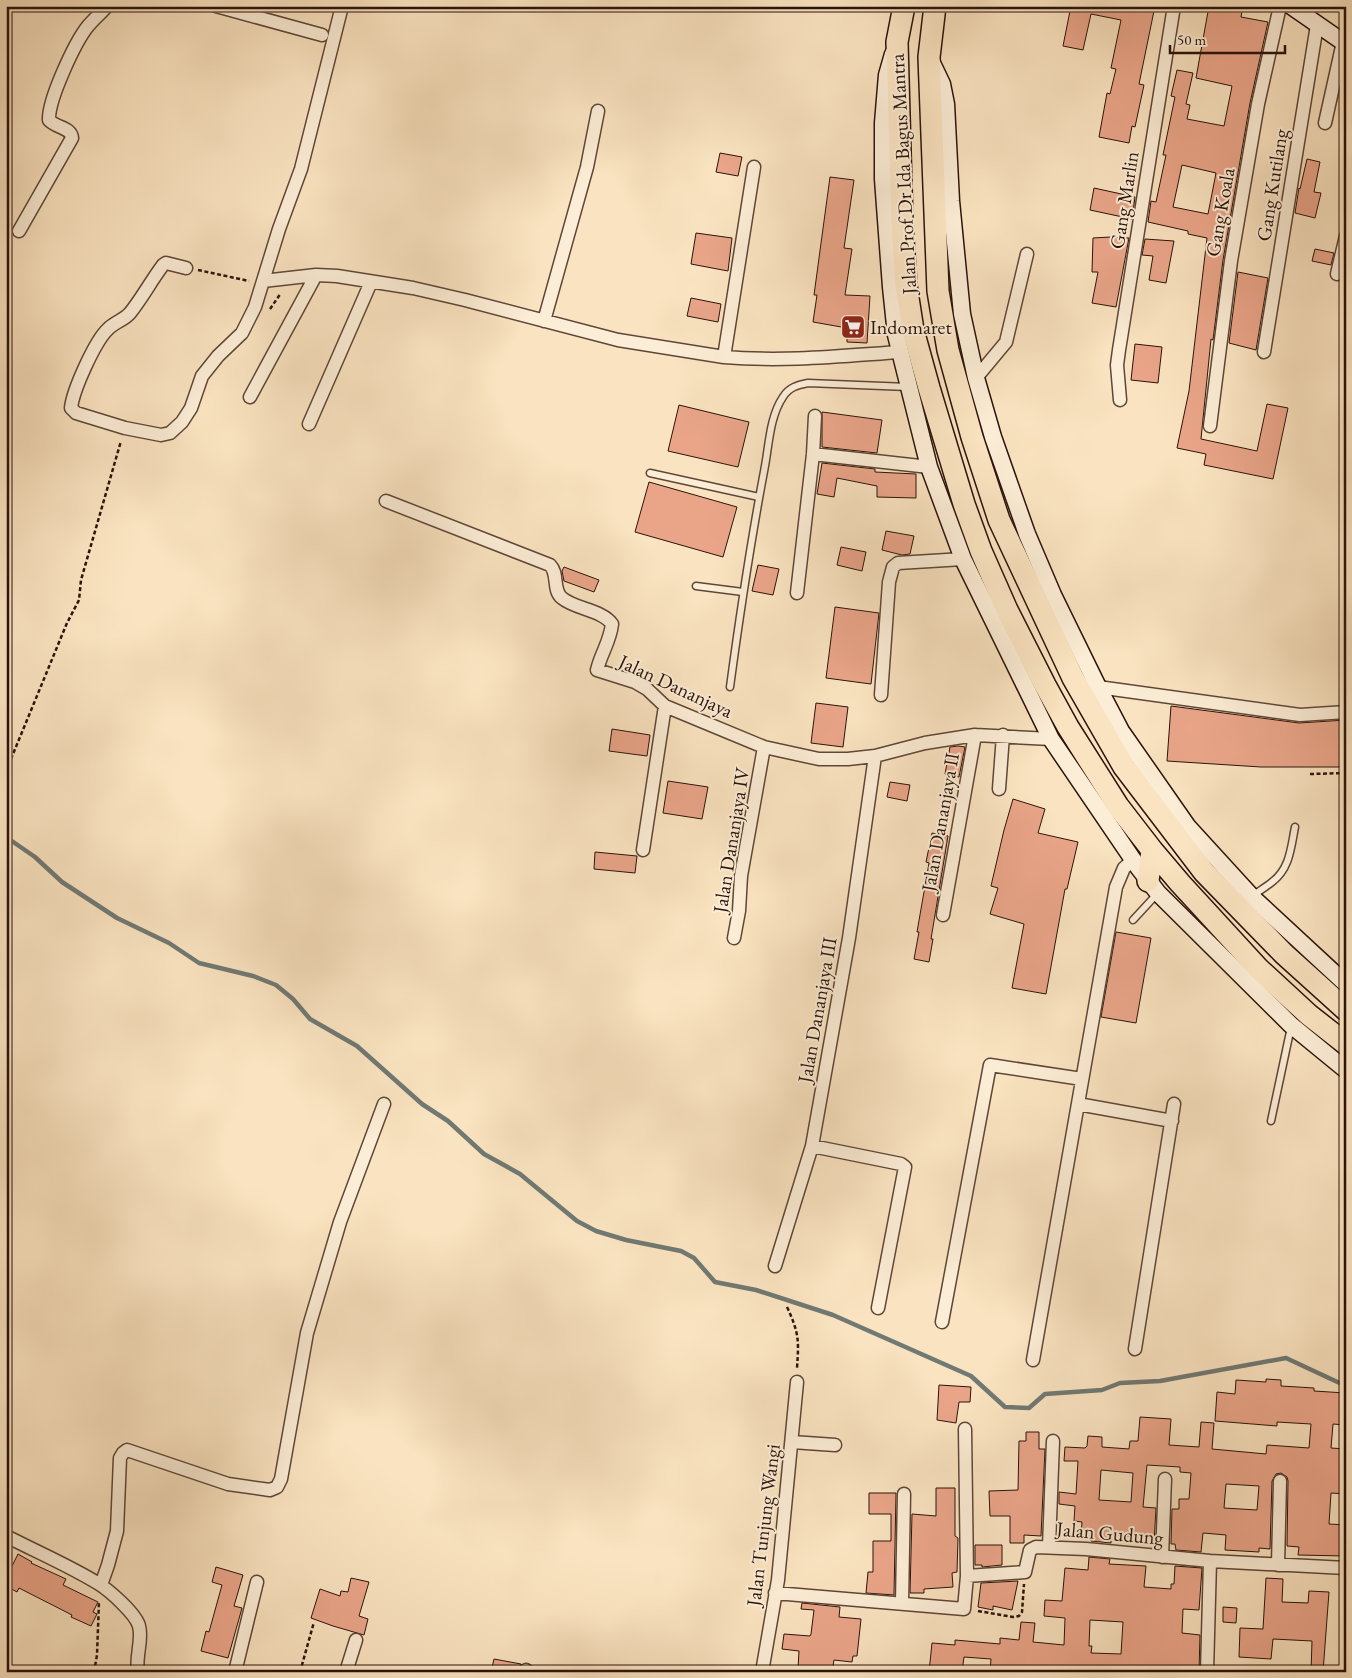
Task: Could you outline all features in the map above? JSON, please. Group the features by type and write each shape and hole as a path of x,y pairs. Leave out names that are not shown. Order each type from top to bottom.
{"highway":[{"name":"Jalan Prof Dr Ida Bagus Mantra","path":"904,6 897,42 902,224 906,284 919,388 981,551 1007,610 1068,727 1118,806 1180,883 1260,969 1309,1015 1346,1044"},
{"name":"Jalan Prof Dr Ida Bagus Mantra","path":"935,6 929,57 938,291 948,350 972,437 993,466 1000,520 1073,678 1124,767 1183,832 1211,879 1284,954 1346,1010"},
{"path":"1152,850 1153,887"}],"street":[{"path":"19,231 72,138 70,131 55,125 49,120 51,107 64,72 75,46 87,27 107,6"},
{"path":"216,6 322,35"},
{"path":"186,268 166,263 163,265 128,316 108,329 85,367 72,400 71,408 76,413 125,428 161,435 170,434 182,422 191,408 202,376 218,356 242,332 255,307 300,170 342,6"},
{"name":"Gang Marlin","path":"1120,400 1117,365 1119,350 1174,6"},
{"name":"Gang Koala","path":"1210,426 1231,261 1258,104 1280,6"},
{"path":"1299,9 1317,25 1344,44 1325,123"},
{"name":"Gang Kutilang","path":"1264,352 1317,25"},
{"path":"897,42 887,75 883,178 896,335 900,352 919,388 929,466 963,560 1052,738 1153,887 1291,1026 1346,1070"},
{"path":"929,57 942,84 946,104 951,201 962,314 993,466 1027,534 1098,687 1121,731 1183,832 1346,984"},
{"path":"544,321 586,167 598,112"},
{"path":"724,357 754,167"},
{"path":"1336,274 1346,236"},
{"path":"976,378 1006,342 1027,254"},
{"path":"263,281 316,274 413,288 618,340 724,357 762,360 900,352"},
{"path":"250,397 316,274"},
{"path":"310,424 371,282"},
{"path":"797,593 816,416"},
{"path":"813,454 929,466"},
{"name":"Jalan Dananjaya","path":"386,501 550,565 555,569 558,592 563,599 602,616 612,624 610,637 600,658 598,670 641,686 665,706 764,747 818,759 848,759 875,756 925,743 975,735 1052,738"},
{"path":"881,695 889,582 893,567 898,563 963,560"},
{"path":"1098,687 1300,715 1346,712"},
{"path":"644,850 665,706"},
{"name":"Jalan Dananjaya II","path":"943,915 975,735"},
{"path":"999,789 1004,736"},
{"name":"Jalan Dananjaya IV","path":"734,938 739,912 741,876 764,747"},
{"name":"Jalan Dananjaya III","path":"775,1266 812,1146 849,938 875,756"},
{"path":"1033,1360 1116,887 1124,868 1133,860"},
{"path":"942,1322 990,1065 1082,1079"},
{"path":"101,1585 117,1531 120,1458 127,1450 228,1484 270,1490 277,1487 281,1479 307,1333 340,1222 384,1104"},
{"path":"1078,1104 1172,1121"},
{"path":"1135,1349 1174,1104"},
{"path":"812,1146 901,1164 905,1167 878,1308"},
{"name":"Jalan Tunjung Wangi","path":"762,1672 775,1593 797,1382"},
{"path":"775,1593 964,1609 968,1576 965,1429"},
{"path":"1048,1547 1053,1441"},
{"path":"792,1442 834,1445"},
{"path":"1162,1556 1165,1479"},
{"path":"1278,1565 1280,1482"},
{"path":"902,1603 904,1494"},
{"path":"6,1536 101,1585 128,1610 139,1624 140,1630 138,1672"},
{"name":"Jalan Gudung","path":"1025,1572 1030,1550 1036,1546 1210,1561 1346,1568"},
{"path":"1207,1672 1210,1561"},
{"path":"968,1576 1025,1572"},
{"path":"236,1672 257,1582"},
{"path":"346,1672 356,1640"}],"lane":[{"path":"730,687 759,497 774,420 784,395 793,386 808,383 919,388"},
{"path":"650,473 759,497"},
{"path":"696,586 743,592"},
{"path":"1252,897 1273,882 1282,872 1288,861 1295,827"},
{"path":"1133,920 1153,887"},
{"path":"1271,1121 1291,1026"}],"path":[{"path":"186,268 244,281 263,281"},
{"path":"6,771 67,623 79,600 82,580 125,428"},
{"path":"1310,774 1346,772"},
{"path":"787,1307 798,1336 797,1382"},
{"path":"964,1609 1013,1617 1019,1616 1022,1612 1025,1572"},
{"path":"94,1672 97,1655 97,1628 101,1585"},
{"path":"300,1672 314,1622"}],"building":[{"path":"1071,6 1155,6 1139,84 1144,85 1135,127 1132,126 1129,143 1099,137 1107,93 1110,94 1116,69 1111,68 1121,20 1091,14 1083,50 1063,46"},
{"path":"1209,6 1243,6 1241,17 1268,22 1250,103 1223,260 1213,340 1211,339 1201,439 1257,451 1267,404 1288,408 1273,479 1204,465 1206,454 1177,448 1189,391 1207,238 1188,234 1188,231 1148,222 1151,201 1156,202 1166,155 1163,155 1175,97 1171,96 1177,70 1193,73 1186,104 1190,105 1187,119 1224,126 1232,86 1196,78","holes":["1182,165 1216,173 1208,214 1173,207"]},
{"path":"720,153 742,157 738,176 716,172"},
{"path":"1307,159 1320,162 1314,192 1321,193 1315,218 1295,213 1299,188"},
{"path":"830,177 854,180 844,248 852,249 845,295 870,296 867,343 847,342 847,328 813,322 817,295 814,295"},
{"path":"1094,188 1135,197 1132,219 1090,210"},
{"path":"696,233 732,238 728,271 691,264"},
{"path":"1093,238 1129,238 1116,307 1092,303 1098,272 1092,272"},
{"path":"1145,239 1174,241 1166,283 1149,280 1153,256 1142,255"},
{"path":"1315,249 1334,253 1331,265 1312,261"},
{"path":"1238,272 1268,278 1256,350 1229,343"},
{"path":"691,298 721,304 718,322 687,316"},
{"path":"1135,344 1162,347 1158,383 1131,380"},
{"path":"679,405 749,422 738,467 668,451"},
{"path":"822,412 882,420 877,453 822,447"},
{"path":"822,463 875,469 875,472 916,474 916,498 877,497 877,486 837,478 834,497 817,494"},
{"path":"649,482 737,507 723,557 635,532"},
{"path":"886,531 914,536 910,554 902,555 882,550"},
{"path":"841,547 866,552 862,571 837,565"},
{"path":"758,565 779,569 773,595 752,591"},
{"path":"564,567 599,580 594,592 564,581 562,571"},
{"path":"835,607 879,613 871,684 826,678"},
{"path":"816,703 848,707 843,747 811,743"},
{"path":"1171,706 1299,723 1346,720 1346,767 1261,767 1167,761"},
{"path":"612,729 650,735 647,756 609,751"},
{"path":"950,747 965,747 959,777 945,774"},
{"path":"668,781 708,787 702,819 663,813"},
{"path":"890,782 910,785 907,801 887,797"},
{"path":"1013,799 1045,809 1038,833 1078,842 1067,889 1065,889 1046,994 1012,988 1024,924 990,914 998,888 991,886"},
{"path":"932,833 948,836 929,962 914,959 929,863 926,862"},
{"path":"595,852 637,856 635,873 594,869"},
{"path":"1116,932 1151,938 1136,1023 1101,1017"},
{"path":"1266,1379 1281,1380 1281,1386 1314,1388 1314,1391 1346,1393 1346,1425 1333,1424 1331,1448 1346,1449 1346,1494 1331,1493 1329,1524 1346,1525 1346,1556 1298,1555 1299,1547 1287,1546 1288,1481 1287,1477 1281,1473 1276,1474 1272,1481 1270,1549 1259,1548 1259,1552 1225,1550 1226,1535 1203,1533 1201,1552 1176,1550 1175,1544 1171,1544 1172,1509 1179,1509 1179,1499 1189,1499 1191,1473 1180,1472 1180,1467 1147,1465 1143,1507 1156,1508 1154,1543 1140,1542 1140,1537 1111,1535 1111,1543 1091,1541 1091,1536 1081,1535 1082,1522 1074,1521 1075,1506 1059,1504 1059,1492 1076,1494 1078,1461 1064,1461 1065,1447 1085,1448 1088,1436 1102,1437 1102,1447 1129,1449 1130,1441 1138,1441 1140,1417 1171,1419 1169,1445 1199,1447 1201,1422 1214,1423 1212,1449 1266,1454 1267,1445 1309,1448 1311,1424 1277,1422 1277,1426 1215,1421 1217,1392 1235,1394 1236,1380 1266,1382","holes":["1101,1470 1133,1473 1131,1502 1099,1500","1226,1484 1259,1486 1257,1510 1224,1508"]},
{"path":"939,1385 971,1387 970,1402 959,1402 956,1423 937,1420"},
{"path":"1026,1432 1039,1432 1039,1449 1045,1449 1041,1536 1024,1535 1024,1543 1010,1543 1010,1516 990,1516 989,1491 1018,1490 1019,1441 1026,1441"},
{"path":"936,1488 955,1488 955,1536 958,1538 957,1572 952,1573 953,1587 924,1589 924,1593 910,1593 912,1514 936,1516"},
{"path":"869,1493 896,1493 894,1595 866,1593 868,1572 873,1572 873,1541 891,1541 891,1514 869,1514"},
{"path":"975,1545 1002,1545 1002,1565 982,1567 982,1565 975,1565"},
{"path":"18,1554 31,1563 66,1579 63,1585 98,1602 93,1612 97,1614 91,1626 19,1588 17,1592 6,1586 6,1578"},
{"path":"1089,1557 1110,1559 1109,1564 1146,1566 1144,1587 1171,1589 1171,1584 1174,1584 1175,1566 1202,1568 1199,1610 1183,1609 1182,1633 1200,1635 1199,1672 990,1672 991,1659 964,1657 962,1672 929,1672 932,1643 955,1645 955,1640 1000,1644 1000,1638 1019,1640 1021,1622 1035,1623 1033,1642 1064,1645 1065,1618 1044,1616 1045,1600 1062,1601 1065,1568 1088,1570","holes":["1090,1620 1123,1622 1121,1654 1091,1653 1092,1646 1089,1646"]},
{"path":"216,1567 243,1575 234,1606 242,1608 228,1658 201,1651 206,1631 209,1632 222,1585 212,1582"},
{"path":"351,1578 369,1582 359,1616 368,1619 364,1635 311,1618 320,1589 340,1596 341,1591 348,1592"},
{"path":"1266,1578 1283,1579 1282,1602 1308,1603 1309,1591 1329,1592 1323,1672 1311,1672 1312,1641 1273,1639 1271,1659 1239,1657 1240,1628 1263,1629"},
{"path":"1018,1581 1012,1610 993,1606 993,1610 978,1607 981,1583"},
{"path":"802,1603 840,1607 839,1617 861,1619 857,1656 853,1656 852,1662 834,1660 832,1672 798,1669 799,1651 782,1649 784,1634 810,1636 811,1634 814,1610 801,1609"},
{"path":"1223,1607 1237,1608 1236,1623 1223,1622"},
{"path":"494,1659 521,1664 517,1672 491,1672"}],"waterway":[{"path":"6,837 35,857 62,882 117,918 169,943 199,963 253,976 276,985 293,999 310,1019 357,1046 422,1104 448,1121 484,1154 520,1174 577,1221 596,1231 626,1240 681,1251 694,1258 715,1282 756,1290 833,1315 971,1376 1005,1407 1029,1408 1045,1394 1102,1390 1120,1383 1160,1381 1286,1358 1346,1386"}],"place":[{"name":"Indomaret","path":"853,327"}]}
